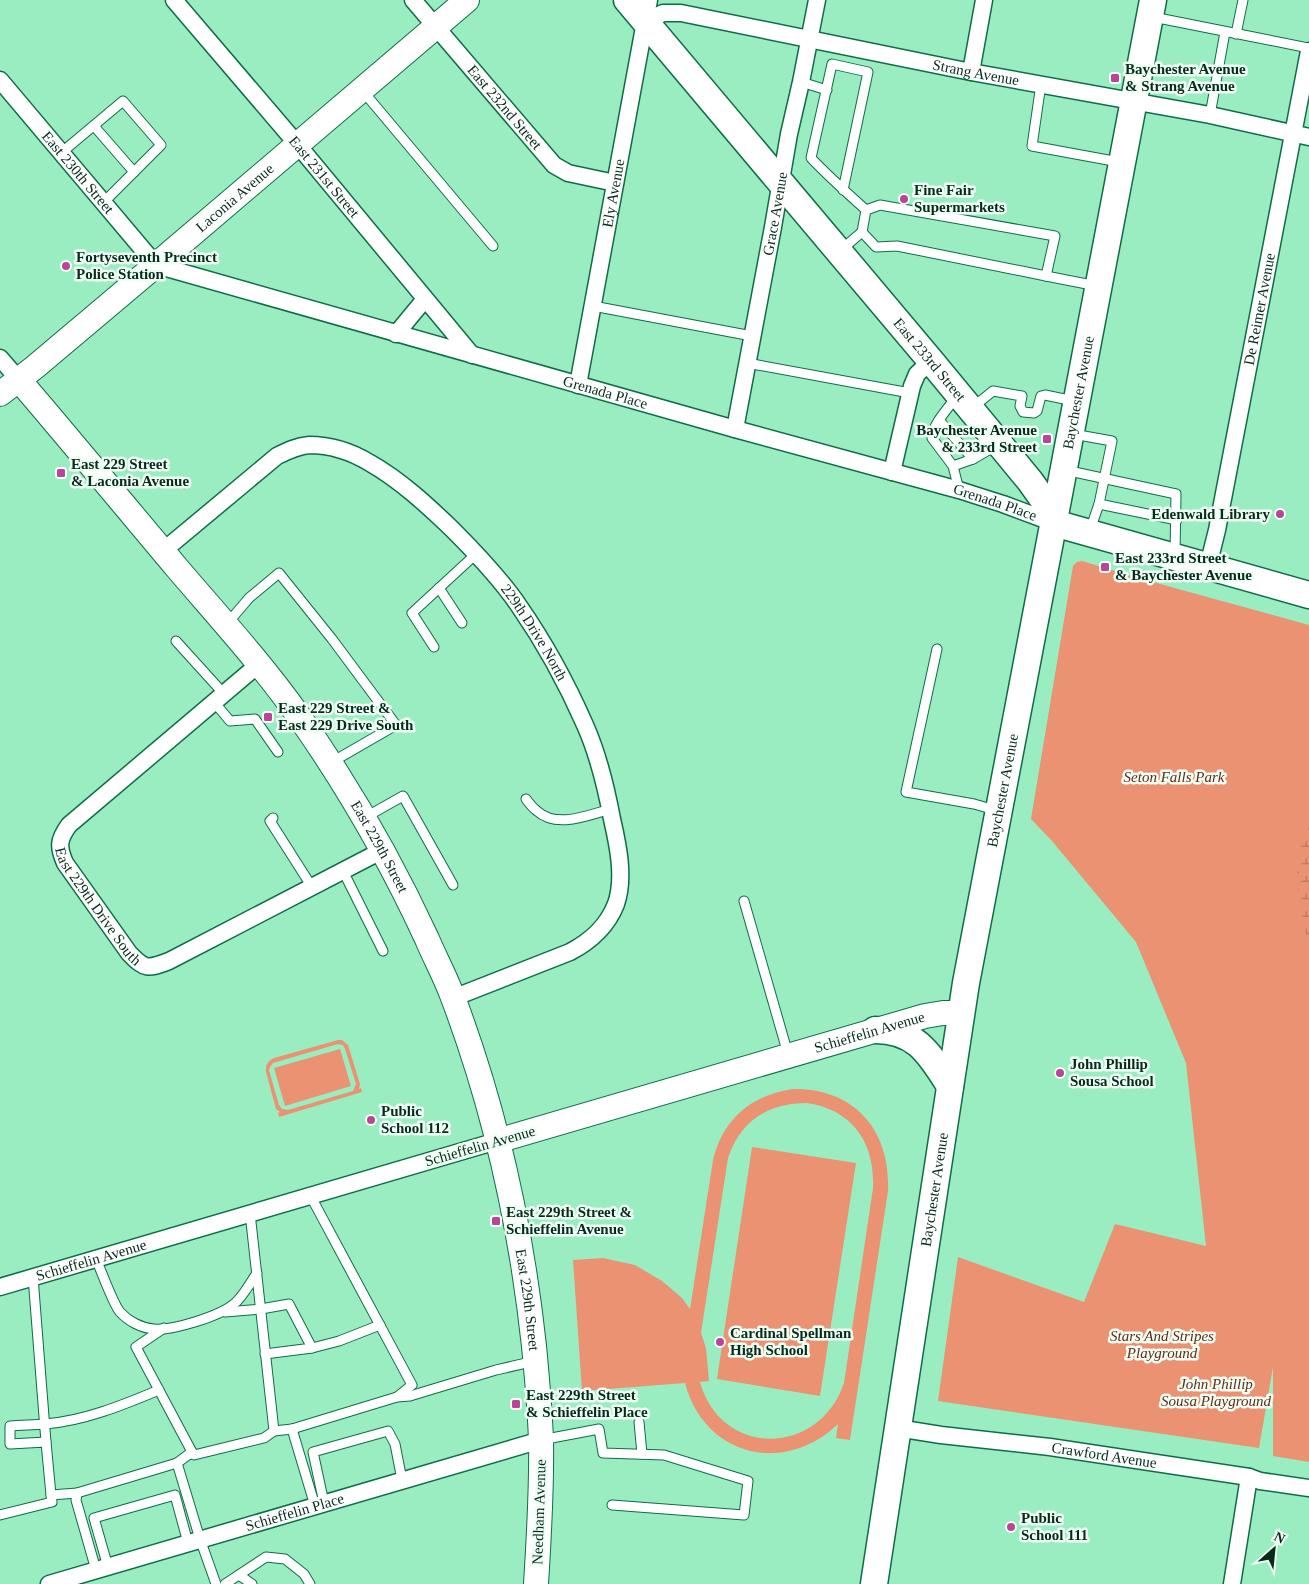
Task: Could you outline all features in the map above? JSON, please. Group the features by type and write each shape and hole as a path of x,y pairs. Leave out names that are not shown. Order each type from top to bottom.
{"main road":[{"name":"East 233rd Street","path":"627,0 647,11 781,183 1043,498 1054,522"},
{"name":"Baychester Avenue","path":"874,1584 961,1014 998,811 1152,8"},
{"path":"1054,522 1309,595"},
{"path":"875,1030 885,1030 904,1036 922,1046 931,1055 950,1086"}],"street":[{"name":"East 231st Street","path":"174,0 297,144 472,355"},
{"name":"East 232nd Street","path":"413,0 554,164 568,173 615,183"},
{"name":"Laconia Avenue","path":"9,387 156,266 467,0"},
{"name":"Grace Avenue","path":"735,430 781,183 788,134 817,0"},
{"path":"971,72 984,0"},
{"name":"Strang Avenue","path":"647,11 681,13 971,72 1210,115 1301,135"},
{"name":"Ely Avenue","path":"578,386 647,11"},
{"name":"De Reimer Avenue","path":"1208,566 1301,135 1309,49"},
{"name":"East 230th Street","path":"0,80 156,266"},
{"name":"Grenada Place","path":"156,266 735,430 959,490 1054,522"},
{"path":"396,334 425,299"},
{"name":"East 229th Street","path":"0,358 9,387 163,551 259,664 299,717 383,850 414,912 453,998 472,1053 505,1170 520,1243 530,1309 541,1440"},
{"path":"892,472 910,393 917,374 931,361"},
{"name":"229th Drive North","path":"163,551 277,456 288,450 308,445 325,446 341,450 370,463 429,507 492,570 519,606 559,673 585,725 601,773 616,833 620,872 619,889 616,904 609,918 599,932 585,944 570,952 453,998"},
{"name":"East 229th Drive South","path":"259,664 69,825 60,841 60,851 66,863 128,953 144,966 152,967 169,961 383,850"},
{"name":"Schieffelin Avenue","path":"0,1287 931,1014 961,1014"},
{"name":"Crawford Avenue","path":"897,1428 1050,1446 1309,1488"},
{"name":"Schieffelin Place","path":"49,1584 541,1440"},
{"name":"Needham Avenue","path":"536,1584 540,1526 541,1440"},
{"path":"1232,1584 1249,1477"}],"lane":[{"path":"1236,34 1243,0"},
{"path":"1152,8 1225,32 1309,49"},
{"path":"1210,115 1225,32"},
{"path":"843,190 868,72 832,64 811,158 843,190 866,210"},
{"path":"800,82 826,90"},
{"path":"1041,84 1037,147 1122,162"},
{"path":"362,90 493,246"},
{"path":"62,153 123,101 162,145 103,203"},
{"path":"94,126 134,172"},
{"path":"866,210 880,205 1055,236 1046,276"},
{"path":"838,251 862,232 866,210"},
{"path":"862,232 876,247 897,246 1099,287"},
{"path":"593,306 752,336"},
{"path":"747,363 910,393"},
{"path":"959,490 952,466 932,438 939,420 965,402 993,391 1022,396 1020,406 1024,412 1034,413 1037,411 1041,396 1045,395 1077,402"},
{"path":"939,420 973,459"},
{"path":"1071,433 1112,441 1099,504 1089,533"},
{"path":"952,466 973,459 999,443"},
{"path":"1064,470 1176,494 1175,558"},
{"path":"1099,504 1176,520"},
{"path":"434,647 412,613 476,554"},
{"path":"226,625 249,598 279,574 362,678 396,725 330,764"},
{"path":"439,588 462,623"},
{"path":"176,641 219,698 230,721 254,719 278,752"},
{"path":"937,649 906,792 974,804 998,811"},
{"path":"364,818 403,796 453,885"},
{"path":"526,799 538,812 551,818 564,820 611,809"},
{"path":"274,818 270,821 312,887"},
{"path":"343,871 383,951"},
{"path":"744,901 788,1056"},
{"path":"310,1196 412,1385 397,1397"},
{"path":"250,1213 274,1431"},
{"path":"96,1259 119,1311 134,1323 154,1329 188,1324 222,1312 236,1303 257,1273"},
{"path":"0,1515 52,1502 33,1277"},
{"path":"222,1312 260,1309 289,1304 312,1348"},
{"path":"265,1354 312,1348 339,1342 380,1325"},
{"path":"164,1328 136,1347 194,1455 264,1438 274,1431 292,1429 397,1397 410,1396 496,1370 535,1361"},
{"path":"46,1442 10,1444 10,1426 63,1422 118,1407 159,1390"},
{"path":"639,1422 642,1454"},
{"path":"292,1429 319,1504"},
{"path":"541,1440 598,1429 603,1453 664,1455 748,1481 744,1515 612,1505"},
{"path":"319,1504 313,1452 388,1431 395,1444 402,1480"},
{"path":"51,1495 77,1493 177,1463 192,1452"},
{"path":"177,1463 194,1541"},
{"path":"77,1493 76,1500 102,1568"},
{"path":"102,1568 94,1518 175,1496 194,1541 216,1584"},
{"path":"225,1584 266,1558 285,1560 304,1574 310,1584"},
{"path":"239,1575 252,1584"}],"green space":[{"name":"Seton Falls Park","path":"1082,561 1309,625 1309,1462 1273,1456 1273,1367 1259,1448 938,1401 958,1257 1084,1302 1115,1224 1206,1246 1186,1063 1136,942 1052,841 1031,819 1073,566 1077,562"},
{"path":"1309,826 1309,942 1301,910 1297,873 1299,852"},
{"path":"342,1040 348,1045 360,1084 359,1089 361,1088 362,1092 279,1117 278,1113 280,1112 276,1109 266,1072 267,1064 274,1058","holes":["338,1044 343,1045 356,1084 353,1091 288,1110 282,1109 279,1105 269,1070 273,1063"]},
{"path":"340,1049 351,1086 285,1106 274,1068"},
{"path":"793,1089 815,1091 834,1096 851,1105 865,1117 876,1132 883,1150 887,1169 888,1191 850,1440 836,1438 838,1424 817,1440 794,1450 771,1453 748,1450 728,1442 709,1428 695,1408 685,1383 582,1391 573,1260 603,1258 635,1265 662,1281 682,1298 690,1309 713,1160 718,1145 724,1132 741,1111 752,1103 778,1092","holes":["807,1103 823,1107 849,1121 858,1131 865,1143 873,1172 873,1188 844,1383 831,1407 814,1425 793,1435 770,1439 748,1435 728,1425 711,1407 700,1382 709,1381 706,1348 701,1333 728,1158 733,1145 748,1124 768,1111 780,1106 793,1104"]},
{"path":"752,1147 856,1163 820,1396 717,1379"}],"place":[{"name":"Baychester Avenue & Strang Avenue","path":"1115,78"},
{"name":"Fine Fair Supermarkets","path":"904,199"},
{"name":"Fortyseventh Precinct Police Station","path":"66,266"},
{"name":"Baychester Avenue & 233rd Street","path":"1047,439"},
{"name":"East 229 Street & Laconia Avenue","path":"61,473"},
{"name":"Edenwald Library","path":"1280,514"},
{"name":"East 233rd Street & Baychester Avenue","path":"1105,567"},
{"name":"East 229 Street & East 229 Drive South","path":"268,717"},
{"name":"John Phillip Sousa School","path":"1060,1073"},
{"name":"Public School 112","path":"371,1120"},
{"name":"East 229th Street & Schieffelin Avenue","path":"496,1221"},
{"name":"Cardinal Spellman High School","path":"720,1342"},
{"name":"East 229th Street & Schieffelin Place","path":"516,1404"},
{"name":"Public School 111","path":"1011,1527"}],"park label":[{"name":"Stars And Stripes Playground","path":"1162,1344"},
{"name":"John Phillip Sousa Playground","path":"1216,1392"}]}
